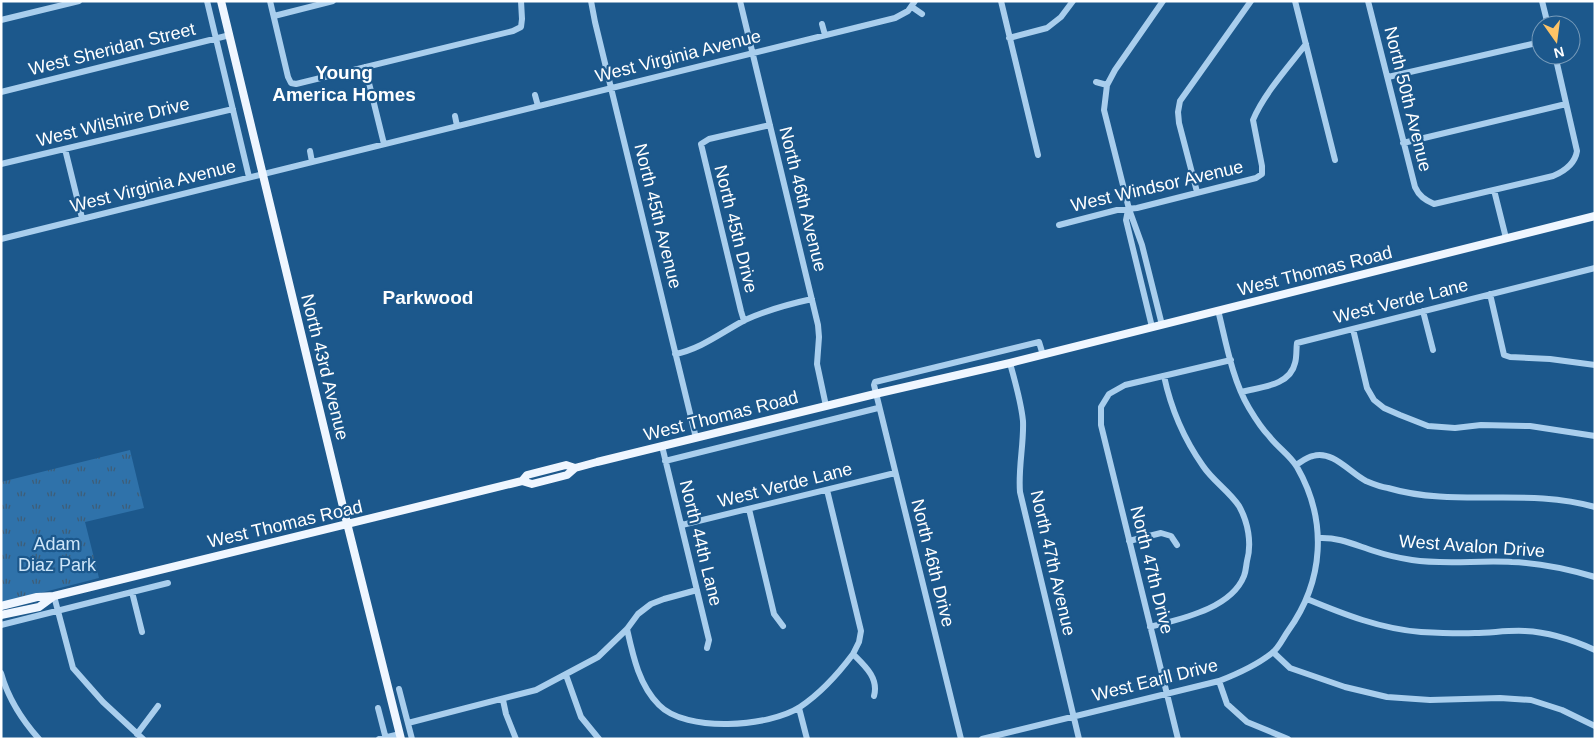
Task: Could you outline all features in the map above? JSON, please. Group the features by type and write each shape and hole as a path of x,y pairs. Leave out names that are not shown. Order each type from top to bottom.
{"main road":[{"name":"North 43rd Avenue","path":"221,1 347,525 400,736"},
{"name":"West Thomas Road","path":"1,606 37,596 54,596 522,481 532,484 567,475 575,468 662,446 1043,355 1595,216"},
{"name":"West Thomas Road","path":"1,615 39,606 54,596"}],"street":[{"path":"1,20 79,1"},
{"path":"207,1 249,177"},
{"path":"270,1 288,77 291,83 296,84 513,31 520,26 522,19 521,1"},
{"path":"274,16 333,1"},
{"name":"North 45th Avenue","path":"592,1 696,438"},
{"name":"North 46th Avenue","path":"740,1 812,299 819,337 817,364 826,406"},
{"path":"1001,1 1038,155"},
{"path":"1009,38 1048,28 1061,17 1073,1"},
{"path":"1162,325 1142,245 1129,209 1104,110 1107,85 1114,70 1163,1"},
{"path":"1197,192 1179,123 1180,101 1251,1"},
{"path":"1295,1 1335,160"},
{"name":"North 50th Avenue","path":"1368,1 1403,143 1418,194 1434,204 1442,204 1494,190"},
{"path":"1542,1 1546,15"},
{"path":"914,4 922,14"},
{"name":"West Virginia Avenue","path":"1,239 900,16 914,4"},
{"path":"822,24 825,35"},
{"name":"West Sheridan Street","path":"1,92 230,35"},
{"name":"West Windsor Avenue","path":"1059,225 1256,178 1262,174 1253,120 1279,79 1306,44"},
{"path":"1388,78 1531,44"},
{"path":"1506,238 1494,190 1553,176 1562,172 1576,158 1577,151 1557,65"},
{"path":"365,67 384,144"},
{"path":"1096,82 1107,85"},
{"path":"535,95 538,106"},
{"path":"1403,143 1566,104"},
{"name":"West Wilshire Drive","path":"1,164 232,109"},
{"path":"455,116 457,126"},
{"name":"North 45th Drive","path":"744,321 740,311 701,144 709,140 770,125"},
{"path":"65,149 82,218"},
{"path":"310,151 312,162"},
{"path":"1129,209 1126,220 1152,327"},
{"name":"West Verde Lane","path":"1241,392 1278,383 1290,376 1295,364 1297,343 1595,268"},
{"path":"1490,294 1504,354 1510,357 1550,358 1595,365"},
{"path":"675,354 699,346 744,321 777,307 812,299"},
{"name":"West Earll Drive","path":"982,739 1218,681 1235,674 1273,652 1294,624 1307,598 1316,571 1319,538 1313,505 1309,490 1296,465 1264,430 1241,392 1218,310"},
{"path":"1423,311 1433,350"},
{"path":"1353,328 1367,388 1374,400 1384,408 1428,426 1455,428 1481,425 1530,426 1595,436"},
{"path":"875,394 873,386 875,382 1039,342 1043,355"},
{"path":"1150,627 1188,617 1211,608 1231,594 1244,577 1250,552 1244,517 1238,505 1204,468 1185,436 1172,408 1164,376 1231,360"},
{"name":"North 47th Avenue","path":"1010,363 1023,422 1020,492 1079,739"},
{"name":"North 47th Drive","path":"1164,376 1125,385 1109,394 1101,407 1101,425 1178,739"},
{"name":"North 46th Drive","path":"875,394 961,739"},
{"name":"West Thomas Road","path":"665,461 878,408"},
{"name":"North 44th Lane","path":"662,446 709,640 707,648"},
{"path":"1296,465 1314,455 1330,456 1366,481 1425,497 1529,497 1577,502 1595,507"},
{"name":"West Verde Lane","path":"682,525 895,473"},
{"path":"628,629 635,664 645,687 659,706 677,718 706,723 738,725 770,719 799,708 828,684 841,670 853,654 859,642 861,631 827,490"},
{"path":"749,509 774,614 783,626"},
{"path":"1130,541 1161,533 1171,536 1177,545"},
{"name":"West Avalon Drive","path":"1319,538 1337,538 1392,556 1411,560 1450,564 1525,563 1560,568 1595,577"},
{"path":"1,624 168,582"},
{"path":"408,723 536,690 598,657 628,629 638,614 651,604 697,590"},
{"path":"132,592 142,632"},
{"path":"54,596 74,668 103,702 143,739"},
{"path":"1307,598 1340,612 1379,625 1428,632 1525,631 1552,635 1578,642 1595,650"},
{"path":"1273,652 1290,668 1387,697 1430,700 1500,698 1531,700 1562,710 1595,726"},
{"path":"853,654 872,676 876,689 874,696"},
{"path":"1,673 6,690 28,726 39,739"},
{"path":"566,675 581,717 599,739"},
{"path":"1218,681 1227,704 1247,722 1288,739"},
{"path":"399,689 412,739"},
{"path":"503,700 506,714 516,739"},
{"path":"137,734 158,706"},
{"path":"378,708 384,738 400,736"},
{"path":"799,708 806,739"}],"green space":[{"name":"Adam Diaz Park","path":"130,450 144,508 85,522 99,578 1,603 1,482"}],"district":[{"name":"Young America Homes","path":"344,83"},
{"name":"Parkwood","path":"428,297"}]}
